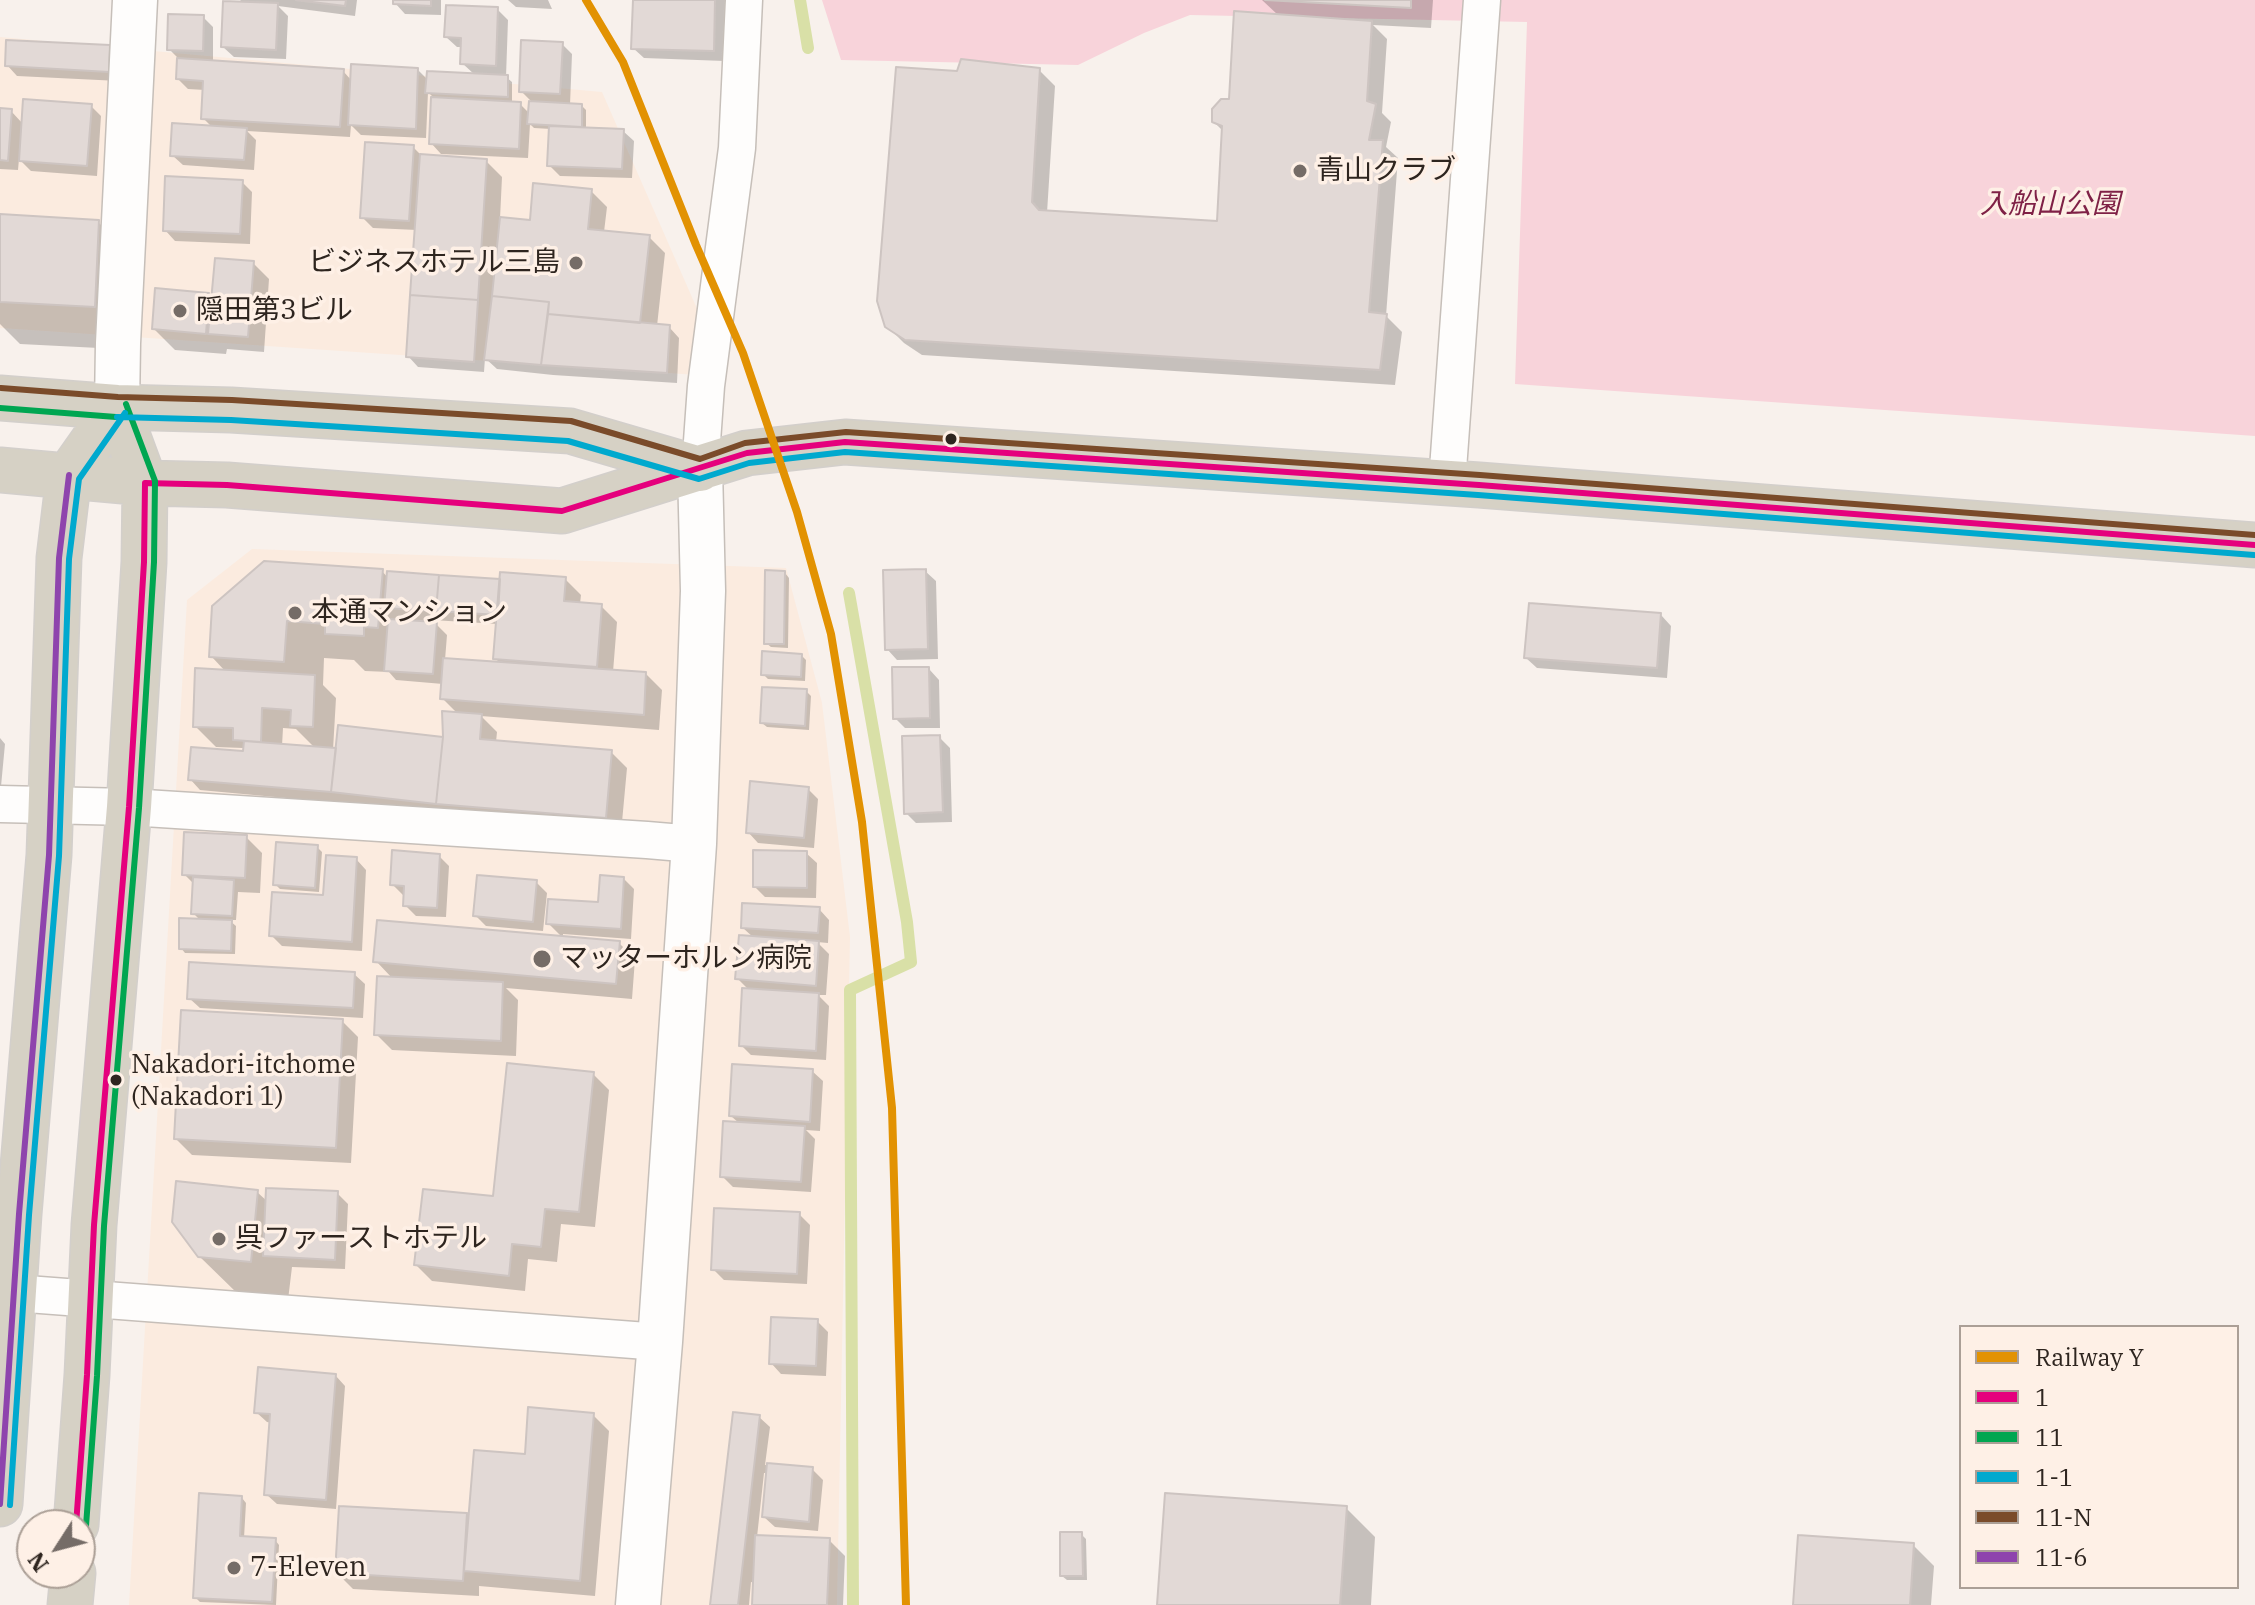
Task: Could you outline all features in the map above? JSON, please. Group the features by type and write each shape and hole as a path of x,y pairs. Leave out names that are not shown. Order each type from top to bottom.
{"highway":[{"path":"0,398 570,431 700,469"},
{"path":"0,1504 7,1292 49,855 59,558 69,475 117,407"},
{"path":"77,1509 94,1225 129,807 144,562 145,483 117,407"},
{"path":"0,470 145,483 227,485 562,511 747,453 845,442 1447,483 2255,545"}],"street":[{"path":"117,407 135,0"},
{"path":"638,1605 660,1342 694,844 703,591 700,469 706,386 737,148 744,0"},
{"path":"1447,483 1482,0"},
{"path":"0,804 129,807 694,844"},
{"path":"7,1292 660,1342"}],"shaded area":[{"path":"0,37 602,92 727,377 0,328"},
{"path":"252,549 786,568 822,703 850,937 837,1605 129,1605 187,600"}],"green space":[{"name":"入船山公園","path":"822,0 2255,0 2255,436 1515,384 1527,22 1190,15 1078,65 841,60"}],"building":[{"path":"296,0 346,0 345,6"},
{"path":"393,0 431,0 431,6 393,4"},
{"path":"633,0 715,0 714,51 631,49"},
{"path":"1265,0 1411,0 1411,8"},
{"path":"223,1 278,3 276,50 221,47"},
{"path":"446,5 498,7 496,66 460,64 461,38 444,37"},
{"name":"青山クラブ","path":"1234,11 1372,21 1367,101 1376,104 1369,140 1383,140 1369,312 1387,314 1380,370 905,340 885,327 877,301 896,67 957,71 961,59 1040,68 1032,202 1039,210 1217,221 1222,126 1212,122 1212,109 1221,99 1229,99"},
{"path":"168,14 204,15 203,51 167,50"},
{"path":"6,40 110,45 109,72 5,66"},
{"path":"521,40 563,42 560,94 519,92"},
{"path":"177,58 344,69 340,127 201,119 203,81 176,79"},
{"path":"351,64 418,68 416,129 348,125"},
{"path":"427,71 508,75 508,97 425,93"},
{"path":"431,97 521,102 519,149 429,144"},
{"path":"23,99 92,104 87,166 19,161"},
{"path":"529,101 582,104 582,127 527,124"},
{"path":"0,108 12,109 8,161 0,160"},
{"path":"172,123 247,128 244,160 170,156"},
{"path":"549,126 624,129 622,169 547,166"},
{"path":"365,142 414,145 409,221 360,218"},
{"path":"420,154 487,159 478,300 410,295"},
{"path":"165,176 243,180 240,234 163,231"},
{"path":"533,183 592,189 588,229 650,235 640,323 548,314 549,302 492,296 500,217 530,220"},
{"path":"0,214 99,220 95,307 0,302"},
{"path":"215,258 254,261 248,337 208,334"},
{"name":"隠田第3ビル","path":"155,288 209,293 206,334 152,329"},
{"path":"410,295 478,300 474,362 406,357"},
{"path":"492,296 549,302 541,365 484,360"},
{"path":"548,314 670,325 667,373 541,365"},
{"name":"本通マンション","path":"264,561 383,569 378,628 364,627 364,636 325,634 325,624 287,621 284,662 209,657 212,606"},
{"path":"926,569 928,649 885,650 883,570"},
{"path":"765,570 785,571 784,644 764,644"},
{"path":"387,571 439,575 436,611 384,608"},
{"path":"500,572 566,577 564,601 602,604 597,667 493,659"},
{"path":"439,575 500,579 498,615 436,611"},
{"path":"1529,603 1661,613 1657,668 1524,658"},
{"path":"388,619 437,622 433,674 384,671"},
{"path":"762,651 802,654 801,677 761,675"},
{"path":"443,658 646,672 644,715 440,699"},
{"path":"892,667 929,667 930,718 893,719"},
{"path":"195,668 315,675 313,727 290,726 291,710 262,708 261,742 233,740 233,728 193,727"},
{"path":"762,687 807,689 805,726 760,723"},
{"path":"442,711 482,714 480,739 612,750 606,818 436,804 443,737"},
{"path":"338,725 443,737 436,804 331,792"},
{"path":"940,735 943,812 904,814 902,736"},
{"path":"244,741 336,748 331,792 188,780 191,747 243,751"},
{"path":"750,781 809,787 804,838 746,833"},
{"path":"184,832 247,835 245,878 182,875"},
{"path":"276,842 318,845 315,888 273,885"},
{"path":"392,850 440,854 437,908 403,906 404,886 390,885"},
{"path":"753,850 807,851 807,888 753,887"},
{"path":"326,855 357,857 352,942 269,936 272,892 323,895"},
{"path":"477,875 537,880 533,922 473,916"},
{"path":"600,875 624,877 621,929 546,924 548,899 598,902"},
{"path":"193,877 234,880 232,916 191,914"},
{"path":"742,903 820,907 818,933 741,928"},
{"path":"179,918 232,920 231,951 179,949"},
{"path":"377,920 620,941 616,984 373,962"},
{"path":"739,935 819,941 816,986 735,979"},
{"path":"189,962 355,972 353,1008 187,999"},
{"path":"377,976 503,982 501,1041 374,1035"},
{"path":"742,988 819,993 816,1051 739,1046"},
{"path":"181,1010 343,1019 336,1148 174,1139"},
{"path":"507,1063 594,1072 579,1212 545,1209 541,1247 512,1244 509,1276 414,1265 423,1189 493,1196"},
{"path":"732,1064 813,1069 810,1122 729,1116"},
{"path":"723,1121 805,1126 801,1182 720,1177"},
{"name":"呉ファーストホテル","path":"176,1181 258,1190 251,1262 198,1257 172,1222"},
{"path":"266,1188 338,1191 335,1260 263,1256"},
{"path":"714,1208 800,1212 797,1274 711,1270"},
{"path":"771,1317 818,1319 816,1366 769,1364"},
{"path":"258,1367 336,1374 326,1500 264,1495 270,1414 254,1413"},
{"path":"528,1407 594,1413 580,1581 464,1571 474,1450 525,1454"},
{"path":"733,1412 760,1415 738,1605 710,1605"},
{"path":"767,1463 813,1467 809,1522 762,1517"},
{"name":"7-Eleven","path":"199,1493 242,1496 240,1536 276,1538 272,1602 193,1598"},
{"path":"1165,1493 1347,1506 1340,1605 1157,1605"},
{"path":"339,1506 467,1513 463,1581 335,1573"},
{"path":"1060,1532 1082,1532 1083,1576 1060,1576"},
{"path":"755,1535 830,1538 827,1605 752,1605"},
{"path":"1798,1535 1914,1543 1910,1605 1793,1605"}],"waterway":[{"path":"800,0 808,48"},
{"path":"849,593 907,922 911,962 850,990 853,1605"}],"rail line":[{"name":"Y","path":"586,0 623,62 743,353 797,512 831,634 862,822 892,1108 906,1605"}],"transit line":[{"name":"11-N","path":"1,388 571,421 700,459 745,443 846,432 1480,475 2255,535"},
{"name":"11","path":"87,1509 104,1226 139,808 154,562 155,481 126,404"},
{"name":"11","path":"0,408 116,417"},
{"name":"1-1","path":"10,1505 29,1215 59,856 69,559 79,479 125,413"},
{"name":"1-1","path":"117,417 231,420 568,441 699,479 749,463 845,452 1478,495 2254,555"},
{"name":"1","path":"145,483 227,485 562,511 747,453 845,442 1479,485 2255,545"},
{"name":"11-6","path":"0,1504 19,1214 49,855 59,558 69,475"},
{"name":"1","path":"77,1509 94,1225 129,807 144,562 145,483"}],"place":[{"name":"青山クラブ","path":"1300,171"},
{"name":"ビジネスホテル三島","path":"576,263"},
{"name":"隠田第3ビル","path":"180,311"},
{"name":"本通マンション","path":"295,613"},
{"name":"マッターホルン病院","path":"542,959"},
{"name":"Nakadori-itchome (Nakadori 1)","path":"116,1080"},
{"name":"呉ファーストホテル","path":"219,1239"},
{"name":"7-Eleven","path":"234,1568"}]}
